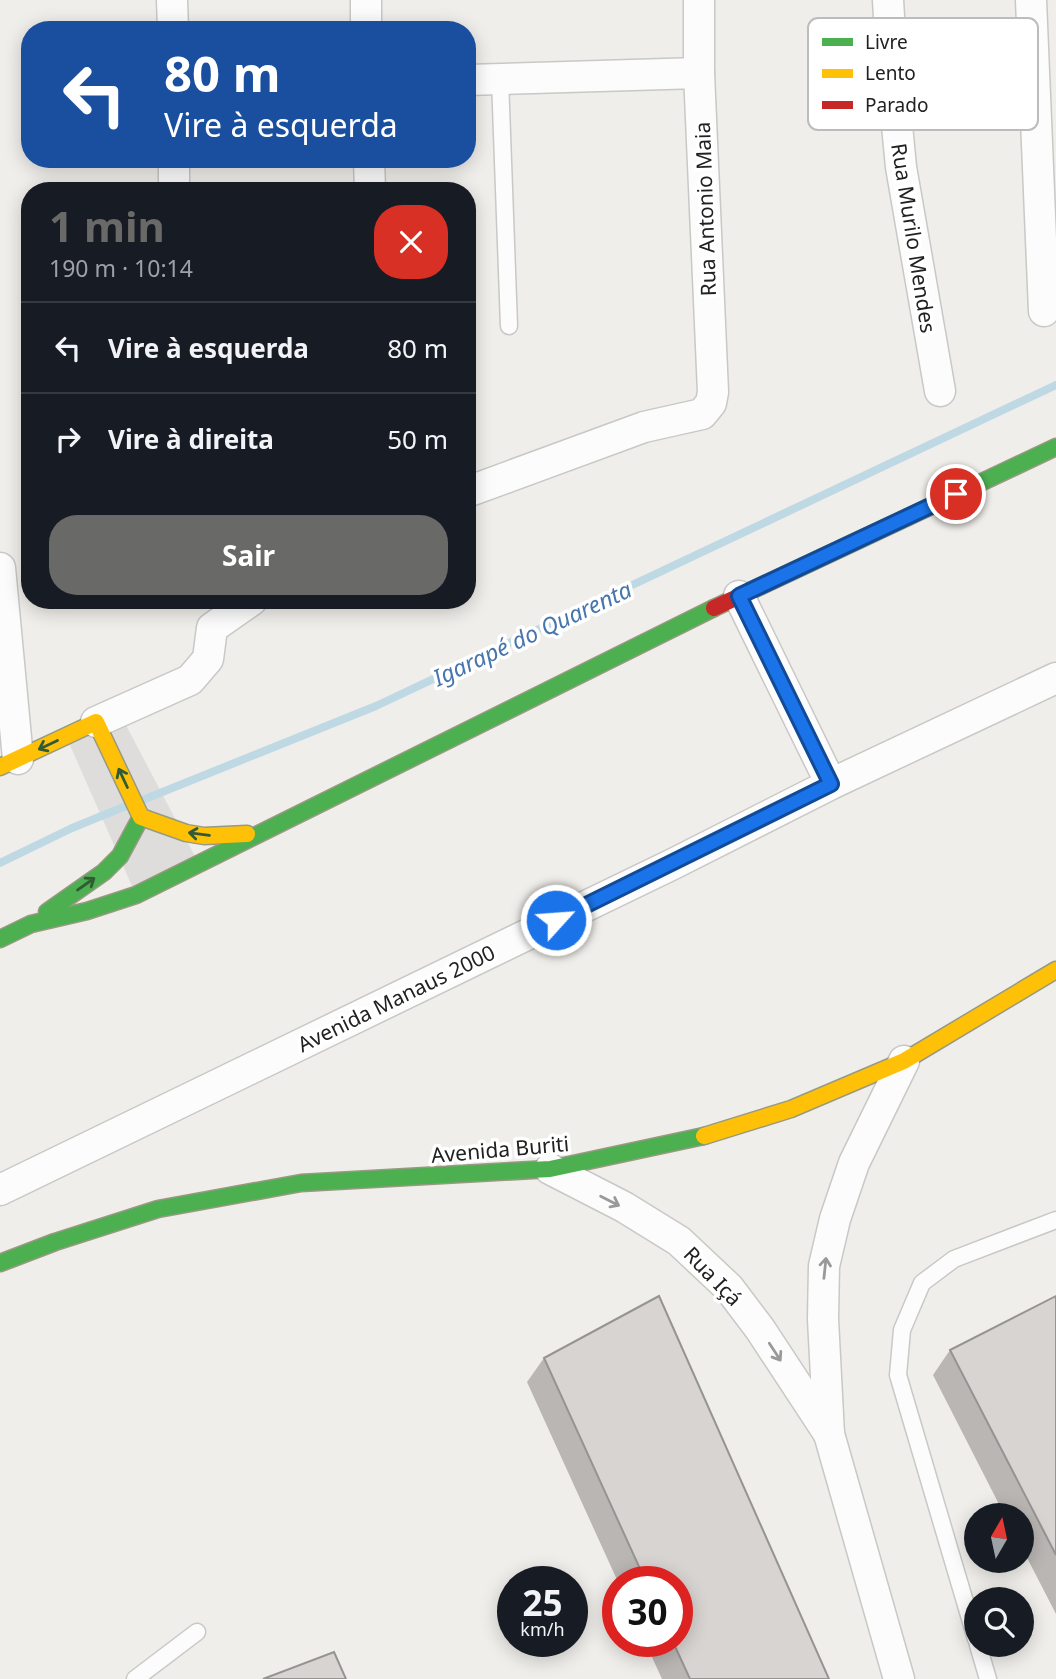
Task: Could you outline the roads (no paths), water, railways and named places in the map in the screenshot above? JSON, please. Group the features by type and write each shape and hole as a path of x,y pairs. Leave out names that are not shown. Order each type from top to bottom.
{"street":[{"path":"172,0 173,21"},
{"path":"366,0 366,21"},
{"name":"Rua Antonio Maia","path":"476,489 644,427 702,414 711,403 713,392 699,73 699,0"},
{"name":"Rua Murilo Mendes","path":"888,0 889,18"},
{"path":"1031,0 1032,18"},
{"path":"476,80 699,73"},
{"name":"Rua Murilo Mendes","path":"897,130 901,167 940,391"},
{"path":"1036,130 1044,311"},
{"path":"31,924 87,911 136,895 739,596 1056,447"},
{"path":"0,568 9,763 190,680 208,659 209,614"},
{"path":"739,596 831,784"},
{"name":"Avenida Manaus 2000","path":"0,1190 673,864 831,784 1056,678"},
{"path":"96,722 138,812 186,833 204,836 260,833"},
{"path":"0,939 31,924 112,864 120,856 138,812"},
{"name":"Avenida Buriti","path":"0,1263 158,1209 301,1182 550,1169 694,1139 790,1109 904,1061 1056,970"},
{"name":"Rua Içá","path":"898,1679 829,1434 823,1319 824,1266 835,1219 855,1163 904,1061"},
{"name":"Rua Içá","path":"550,1169 624,1208 678,1241 719,1279 760,1329 829,1434"}],"lane":[{"path":"500,79 509,326"},
{"path":"964,1599 898,1376 902,1330 922,1283 954,1259 1056,1220"},
{"path":"135,1679 197,1632"},
{"path":"982,1657 988,1679"}],"waterway":[{"name":"Igarapé do Quarenta","path":"145,799 376,706 1056,385"},
{"name":"Igarapé do Quarenta","path":"0,863 72,828 126,806"}]}
